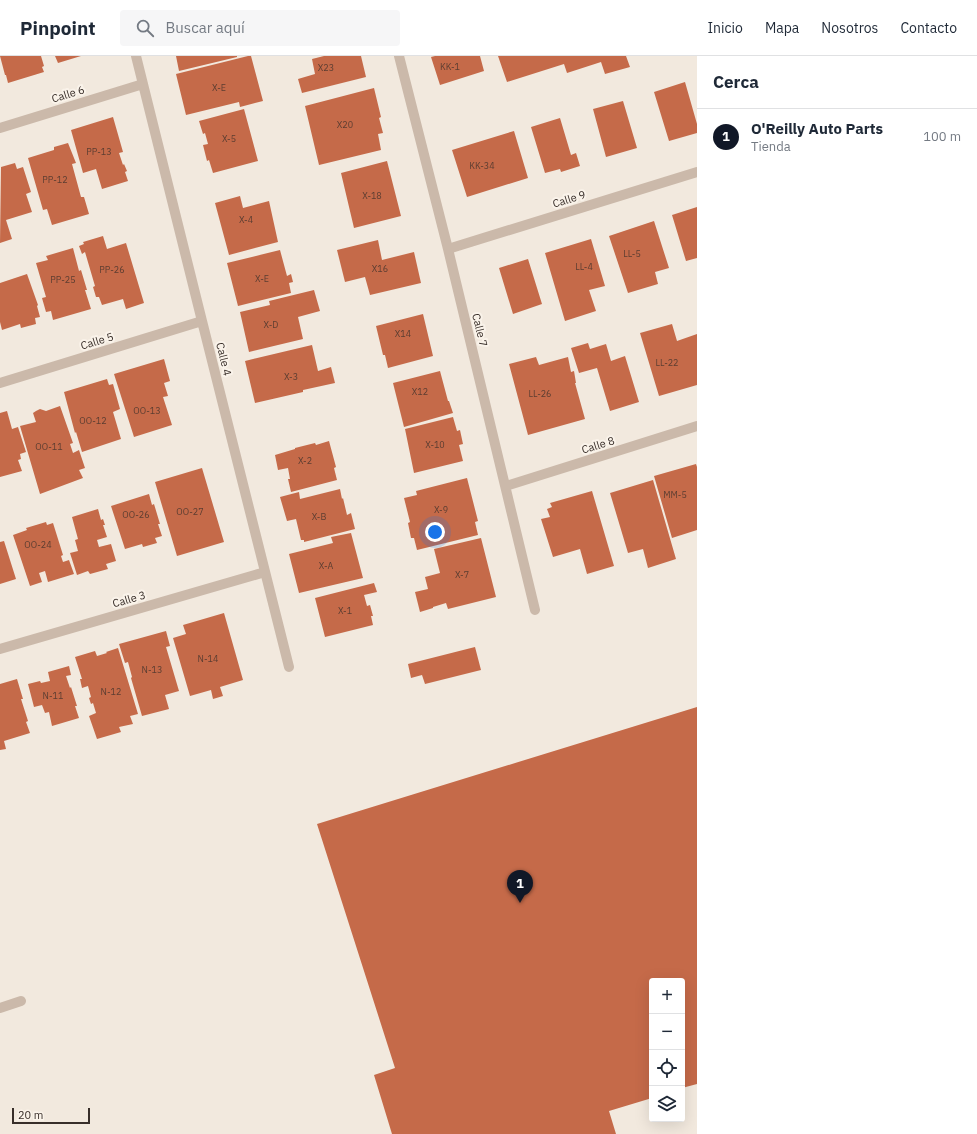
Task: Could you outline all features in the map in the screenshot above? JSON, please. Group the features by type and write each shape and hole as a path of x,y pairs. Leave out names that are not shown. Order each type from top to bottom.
{"street":[{"name":"Calle 4","path":"136,56 289,667"},
{"name":"Calle 7","path":"399,56 448,249 535,610"},
{"name":"Calle 6","path":"0,128 143,84"},
{"name":"Calle 9","path":"448,249 697,172"},
{"name":"Calle 5","path":"0,383 202,321"},
{"name":"Calle 8","path":"506,486 697,426"},
{"name":"Calle 3","path":"0,649 265,572"},
{"path":"0,1008 21,1001"}],"building":[{"path":"0,56 41,56 44,72 8,83"},
{"path":"55,56 81,56 58,63"},
{"path":"176,56 237,56 237,57 179,71"},
{"path":"251,56 263,101 240,107 239,102 186,115 176,74"},
{"path":"324,56 361,56 366,77 302,93 298,79 315,74 312,59"},
{"path":"480,56 484,71 440,85 431,57"},
{"path":"498,56 626,56 630,67 605,74 601,62 567,73 564,64 507,82"},
{"path":"685,82 697,124 697,133 669,141 654,92"},
{"path":"374,88 383,133 378,134 381,150 319,165 305,106"},
{"path":"623,101 637,148 606,157 593,109"},
{"path":"244,109 258,161 213,173 209,160 207,161 203,145 208,144 205,133 203,134 199,121"},
{"path":"113,117 123,152 119,153 123,165 124,164 127,171 125,172 128,181 102,189 96,169 83,173 71,130"},
{"path":"560,118 571,155 576,153 580,166 561,172 560,169 545,173 531,127"},
{"path":"514,131 528,178 467,197 452,150"},
{"path":"68,143 76,163 72,164 81,197 84,197 89,214 52,225 47,209 43,210 28,158 54,150 54,147"},
{"path":"387,161 401,216 354,228 341,173"},
{"path":"15,163 17,169 23,167 31,192 26,194 32,212 6,220 12,239 0,243 1,167"},
{"path":"240,196 243,208 269,201 278,242 229,255 215,203"},
{"path":"697,207 697,258 686,261 672,215"},
{"path":"654,221 669,268 655,272 658,284 628,293 609,236"},
{"path":"103,236 107,249 126,243 144,303 126,309 123,299 102,305 99,297 96,297 93,287 95,286 85,252 82,254 79,246 84,244 83,242"},
{"path":"591,239 605,286 589,290 596,311 565,321 545,253"},
{"path":"378,240 382,260 414,252 421,283 370,295 365,277 345,282 337,250"},
{"path":"73,248 79,271 81,270 87,290 85,290 91,309 53,320 51,311 46,312 42,298 46,297 36,263 48,260 46,256"},
{"path":"280,250 287,276 291,274 293,282 289,283 291,293 238,306 227,263"},
{"path":"528,259 542,304 513,314 499,268"},
{"path":"27,274 38,305 40,317 35,318 36,324 21,328 20,324 2,330 0,322 0,283"},
{"path":"314,290 320,311 298,317 303,339 249,352 240,312 270,305 269,301"},
{"path":"423,314 433,356 388,368 385,355 383,355 376,326"},
{"path":"672,324 677,341 697,334 697,385 659,396 640,333"},
{"path":"588,343 590,349 606,344 611,361 625,356 639,402 610,411 597,368 579,373 571,348"},
{"path":"312,345 318,371 331,367 335,383 255,403 245,361"},
{"path":"536,357 539,365 568,357 571,372 574,371 575,383 585,419 528,435 509,364"},
{"path":"164,359 170,381 164,383 168,396 163,397 172,425 134,437 114,374"},
{"path":"440,371 448,401 453,413 404,427 393,383"},
{"path":"107,379 109,385 113,384 120,409 113,412 121,439 82,452 76,432 75,433 64,392"},
{"path":"60,406 73,443 70,444 73,453 79,450 85,468 79,470 83,478 40,494 20,426 36,422 33,413 40,409 46,411"},
{"path":"7,411 12,429 18,427 26,452 20,454 21,459 18,460 22,471 0,477 0,413"},
{"path":"453,417 457,431 460,430 463,444 459,445 463,461 414,473 405,429"},
{"path":"329,441 336,467 334,468 337,480 291,492 288,479 290,479 288,468 278,470 275,455 295,448 315,443 316,445"},
{"path":"696,464 697,530 672,538 654,476"},
{"path":"202,468 224,542 177,556 155,482"},
{"path":"467,478 478,521 475,522 478,535 417,550 414,538 411,538 408,523 410,522 404,498 417,495 416,491"},
{"path":"653,480 676,559 648,568 643,549 628,553 610,493"},
{"path":"340,489 347,515 351,513 355,529 304,542 304,540 301,540 296,519 287,521 280,497 299,492 300,499"},
{"path":"592,491 614,566 587,574 580,549 553,557 541,519 550,517 547,509 552,507 550,503"},
{"path":"149,494 152,505 154,504 162,536 155,538 157,543 143,547 142,544 125,549 111,506"},
{"path":"98,509 101,520 103,519 105,525 103,525 107,537 97,540 99,547 111,544 116,561 106,564 108,569 90,574 88,571 77,575 70,553 78,551 75,540 78,539 72,517"},
{"path":"46,522 47,525 53,523 63,555 61,556 63,562 69,560 74,574 48,582 45,571 39,573 42,582 30,586 13,535 27,530 26,528"},
{"path":"351,533 363,578 299,593 289,554 333,543 331,537"},
{"path":"481,538 496,597 448,609 446,603 420,612 415,592 428,589 425,577 440,573 434,549"},
{"path":"4,541 16,579 0,584 0,542"},
{"path":"374,583 377,592 364,595 367,606 370,605 373,616 371,616 373,625 325,637 315,598"},
{"path":"224,613 243,680 220,687 223,696 213,699 211,690 190,696 173,638 186,634 183,625"},
{"path":"166,631 170,646 166,647 179,691 165,695 169,709 142,716 128,662 125,663 119,644"},
{"path":"475,647 481,670 425,684 422,675 411,678 408,664"},
{"path":"118,648 138,714 130,716 133,724 119,727 121,732 97,739 89,716 96,713 93,703 91,704 89,698 91,697 88,686 82,688 80,679 82,679 75,657 95,651 97,656"},
{"path":"69,666 71,675 66,676 77,706 75,706 79,718 52,726 49,712 45,713 42,705 34,707 28,684 40,681 41,683 50,681 48,672"},
{"path":"17,679 28,721 26,722 30,733 4,741 6,749 0,750 0,684"},
{"path":"697,707 697,1084 685,1087 685,978 649,978 649,1099 609,1111 616,1134 392,1134 374,1075 395,1068 317,824"}],"place":[{"name":"O'Reilly Auto Parts","path":"520,903"}]}
